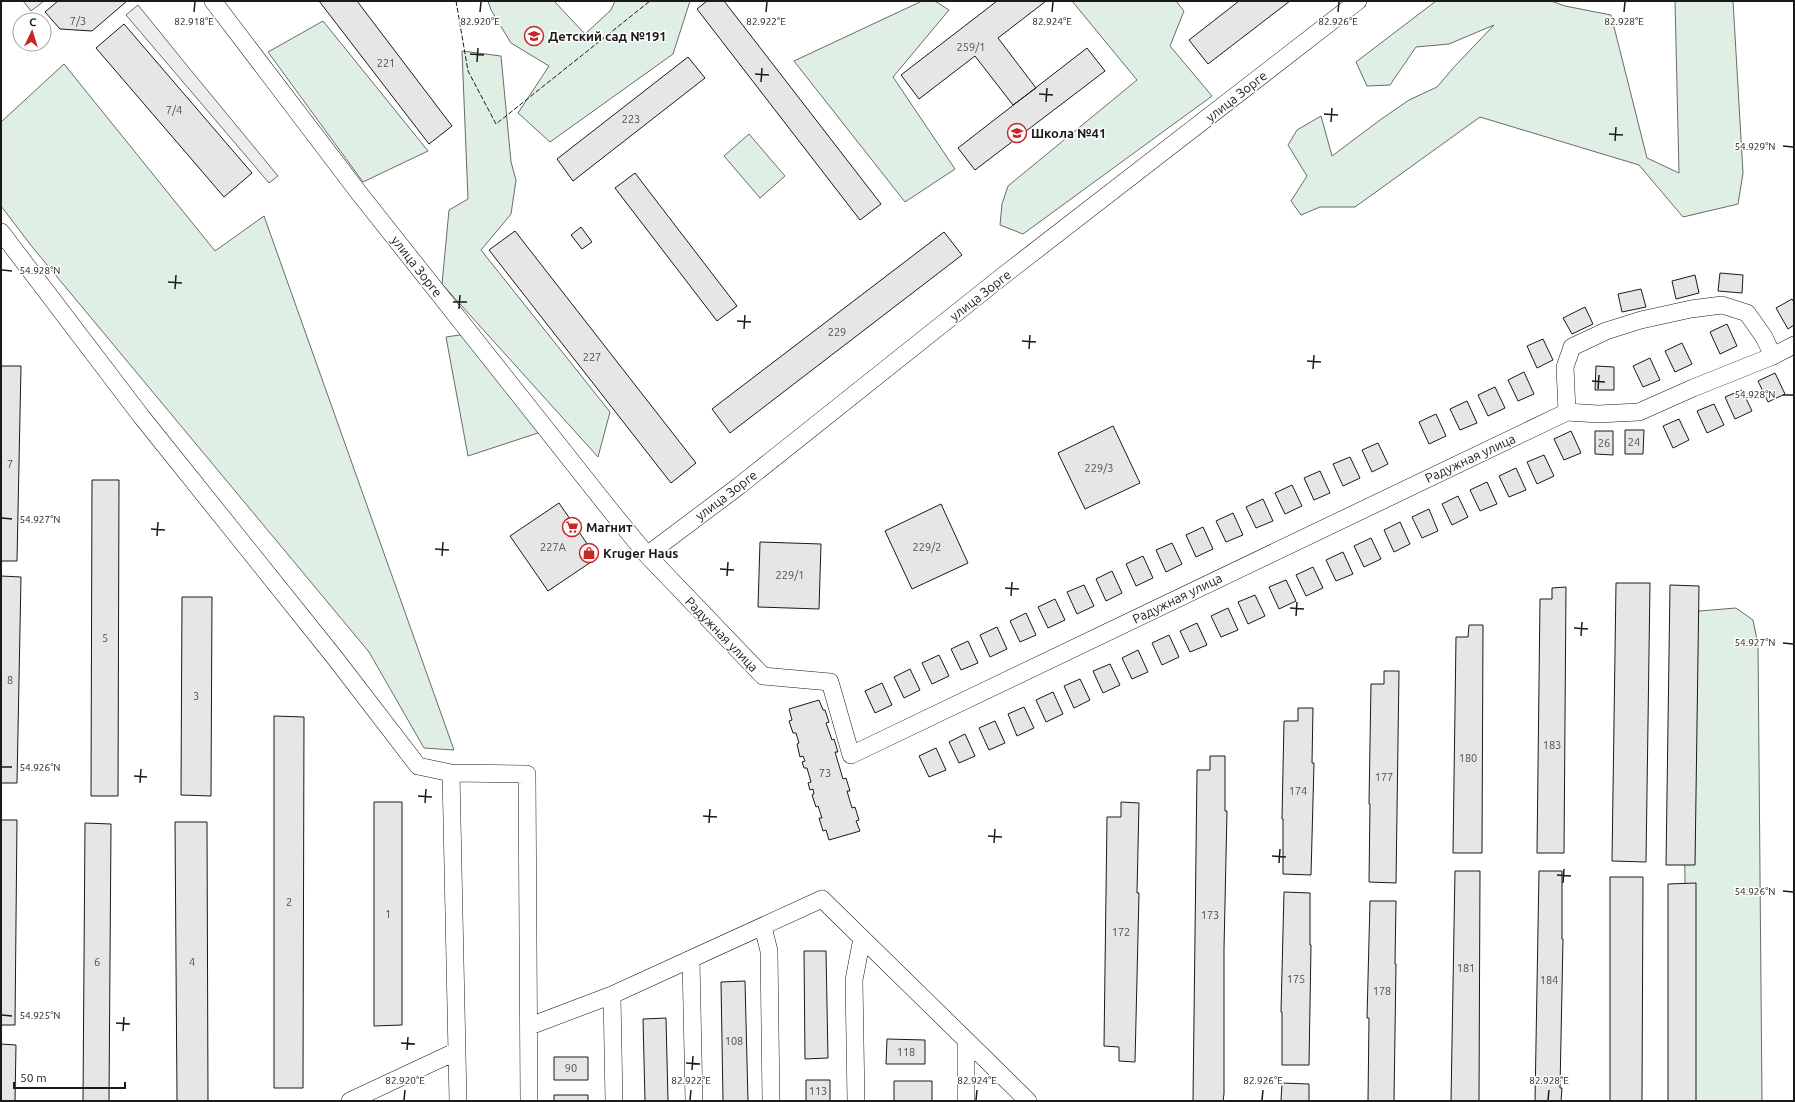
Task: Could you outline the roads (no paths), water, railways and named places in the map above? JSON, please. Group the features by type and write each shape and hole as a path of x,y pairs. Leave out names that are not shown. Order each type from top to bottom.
{"street":[{"name":"улица Зорге","path":"213,1 359,193 647,555 739,486 1010,271 1358,1"},
{"path":"1,232 141,416 335,658 418,766 451,773 527,774 530,1026 529,1101"},
{"path":"1567,412 1565,367 1572,347 1606,331 1641,320 1691,309 1722,305 1747,313 1764,337 1773,356"},
{"name":"Радужная улица","path":"647,555 763,676 830,682 851,755 1567,412 1598,414 1639,412 1693,388 1773,356 1794,345"},
{"path":"451,773 458,1101"},
{"path":"530,1026 612,996 822,899 1028,1101"},
{"path":"763,926 769,951 771,1101"},
{"path":"856,1101 854,980 862,938"},
{"path":"691,960 694,1101"},
{"path":"612,996 614,1101"},
{"path":"966,1040 966,1101"},
{"path":"350,1101 457,1051"}],"place":[{"name":"Детский сад №191","path":"534,36"},
{"name":"Школа №41","path":"1017,133"},
{"name":"Магнит","path":"572,527"},
{"name":"Kruger Haus","path":"589,553"}]}
